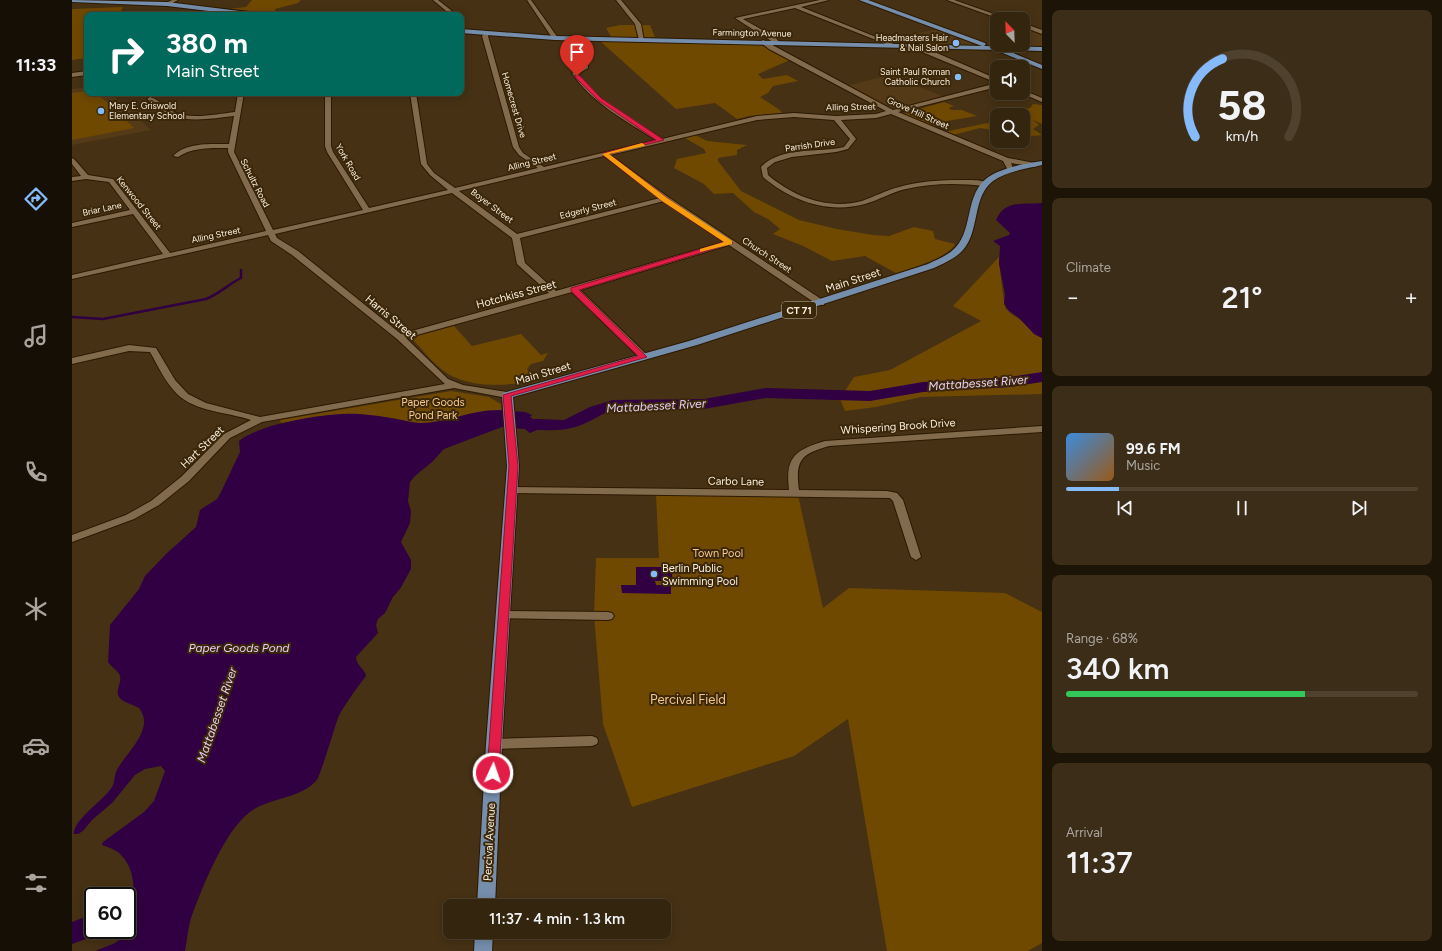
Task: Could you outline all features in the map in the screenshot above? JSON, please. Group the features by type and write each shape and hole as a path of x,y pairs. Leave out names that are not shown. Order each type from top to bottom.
{"main road":[{"path":"72,0 167,4 227,12"},
{"path":"862,0 990,47"},
{"name":"Farmington Avenue","path":"464,31 555,38 990,48"},
{"name":"Farmington Avenue","path":"1030,49 1042,49"},
{"path":"1003,52 1042,67"},
{"path":"985,184 995,177 1038,164"},
{"name":"Main Street","path":"507,395 523,392 644,357 821,303 931,266 951,257 961,249 967,238 978,195 985,184"},
{"name":"Percival Avenue","path":"486,899 502,615 512,490 513,458 507,395"},
{"path":"483,951 484,939"}],"street":[{"path":"167,4 176,0"},
{"path":"435,0 450,12"},
{"path":"529,0 555,38"},
{"path":"618,0 638,24 642,40"},
{"path":"776,42 774,39 738,18 828,0"},
{"path":"949,0 990,14"},
{"path":"795,6 893,45"},
{"path":"1030,28 1042,32"},
{"name":"Homecrest Drive","path":"486,34 485,36 516,148 521,154 543,169"},
{"name":"Grove Hill Street","path":"763,42 771,48 892,112 1006,160 1038,164"},
{"path":"916,46 924,51 990,78"},
{"path":"586,67 576,73 586,87 600,99 661,140"},
{"path":"72,75 84,73"},
{"name":"Alling Street","path":"72,277 455,191 661,140 764,117 794,115 836,118 876,116 990,87"},
{"path":"1030,95 1042,100"},
{"name":"Schultz Road","path":"240,96 231,146 232,157 271,233"},
{"name":"York Road","path":"328,96 328,146 330,152 367,211"},
{"name":"Boyer Street","path":"413,96 424,164 432,174 516,237 521,264 555,295"},
{"path":"150,99 159,102 171,113 177,115 197,116 237,114"},
{"name":"Parrish Drive","path":"836,118 853,139 846,148 826,153 797,155 775,160 764,167 764,176 800,198 836,206 859,204 898,189 920,184 950,182 985,184"},
{"path":"176,156 189,149 231,146"},
{"name":"Church Street","path":"605,154 665,199 821,303"},
{"path":"72,160 86,177"},
{"path":"1006,160 1011,171"},
{"name":"Kenwood Street","path":"72,180 86,177 111,180 168,255"},
{"name":"Edgerly Street","path":"516,237 665,199"},
{"name":"Briar Lane","path":"72,225 136,211"},
{"name":"Harris Street","path":"271,233 274,239 295,253 400,337 445,381 454,386 507,395"},
{"name":"Hotchkiss Street","path":"400,337 555,295 729,243"},
{"path":"574,289 644,357"},
{"path":"72,361 129,348 153,350 172,381 185,396 210,407 244,414 259,420"},
{"name":"Hart Street","path":"72,539 130,517 161,499 185,479 227,436 259,420 454,386"},
{"name":"Whispering Brook Drive","path":"795,494 792,464 796,457 809,449 828,443 1042,429"},
{"name":"Carbo Lane","path":"512,490 893,495 898,500 916,557"},
{"path":"502,615 608,616"},
{"path":"494,744 592,741"}],"shaded area":[{"path":"939,29 974,43 969,46 924,44 905,36"},
{"path":"1030,29 1042,33 1042,48 1030,47"},
{"path":"889,75 945,97 893,110 846,86"},
{"name":"Mary E. Griswold Elementary School","path":"84,87 84,96 113,96 151,130 72,145 72,89"}],"green space":[{"path":"252,0 301,0 298,3 275,9 276,12 252,12 229,9 246,7"},
{"path":"123,7 120,12 84,12 84,58 72,60 72,9"},
{"path":"620,25 650,25 655,37 612,38 606,28"},
{"path":"600,41 757,43 790,60 758,74 763,79 787,75 798,81 773,86 768,93 760,97 780,110 782,113 749,116 737,119 715,103 676,109"},
{"name":"Mary E. Griswold Elementary School","path":"84,91 84,96 100,96 134,128 72,140 72,93"},
{"path":"944,102 954,106 949,108 951,110 962,110 977,116 947,121 950,124 931,126 901,114"},
{"path":"1033,104 1042,105 1042,124 1033,120 1039,125 1033,129 1042,135 1030,136 1030,108"},
{"path":"990,122 990,130 980,128 953,135 944,132"},
{"path":"695,135 707,141 747,145 737,150 737,155 718,158 718,161 741,191 799,220 837,229 889,236 914,227 933,231 935,239 955,244 952,249 938,258 896,273 865,256 832,261 803,246 773,234 780,229 768,219 754,212 733,193 714,194 704,184 674,168 677,159 706,153 704,149 685,138"},
{"path":"999,257 1006,309 1042,338 1042,394 921,397 876,407 845,411 840,399 854,377 890,370 981,321 953,306"},
{"path":"454,326 472,346 521,334 541,355 548,353 543,361 531,364 527,369 537,382 495,385 464,381 448,374 443,370 413,340 419,335"},
{"name":"Paper Goods Pond Park","path":"451,391 489,397 501,404 501,411 428,424 358,414 281,423 280,420"},
{"path":"656,495 798,495 823,608 849,588 1005,593 1042,612 1042,943 1028,951 887,951 848,719 794,756 632,807 603,724 594,615 596,558 659,558"}],"water":[{"path":"1042,203 1042,338 1034,334 1019,318 1009,311 1004,304 1005,294 999,264 1000,246 993,241 1009,235 1010,233 996,220 1004,209 1015,204"},
{"name":"Paper Goods Pond","path":"498,410 525,412 532,415 530,417 532,418 530,423 537,430 530,433 522,427 502,427 444,449 410,482 408,501 411,511 410,523 401,542 411,560 411,569 400,589 393,597 385,613 378,619 376,625 378,633 356,657 357,662 366,676 338,718 316,781 303,791 256,808 245,816 235,827 217,857 202,890 191,918 185,951 95,951 115,943 120,939 136,939 136,887 134,887 131,871 127,862 119,853 102,845 103,842 144,812 154,801 165,771 161,766 145,769 135,775 112,803 92,820 83,831 78,834 74,834 78,823 112,787 117,770 142,733 144,724 143,716 139,708 124,702 119,697 118,689 120,676 108,662 110,625 139,589 145,576 166,554 196,527 200,510 217,499 240,452 239,441 263,429 296,420 314,417 364,414 420,423 439,421"},
{"name":"Berlin Public Swimming Pool","path":"636,567 671,567 673,581 655,581 656,585 671,585 671,594 622,593 621,585 636,585"}],"waterway":[{"path":"72,317 103,319 206,299 241,278 241,270"},
{"name":"Mattabesset River","path":"507,423 564,425 575,422 596,410 613,405 704,404 766,393 870,396 923,387 1010,382 1042,377"},
{"name":"Mattabesset River","path":"136,904 150,892"},
{"name":"Mattabesset River","path":"72,933 84,928"}],"slow traffic":[{"path":"642,145 605,154 665,199 729,243 702,251"}],"place":[{"name":"Headmasters Hair & Nail Salon","path":"956,43"},
{"name":"Saint Paul Roman Catholic Church","path":"958,77"},
{"name":"Mary E. Griswold Elementary School","path":"101,111"},
{"name":"Berlin Public Swimming Pool","path":"654,574"}],"route":[{"path":"493,773 502,615 513,466 512,435 507,395 516,394 644,357 574,289 729,243 665,199 605,154 661,140 600,99 586,87 577,76"}],"park label":[{"name":"Town Pool","path":"718,553"},
{"name":"Percival Field","path":"688,699"}]}
